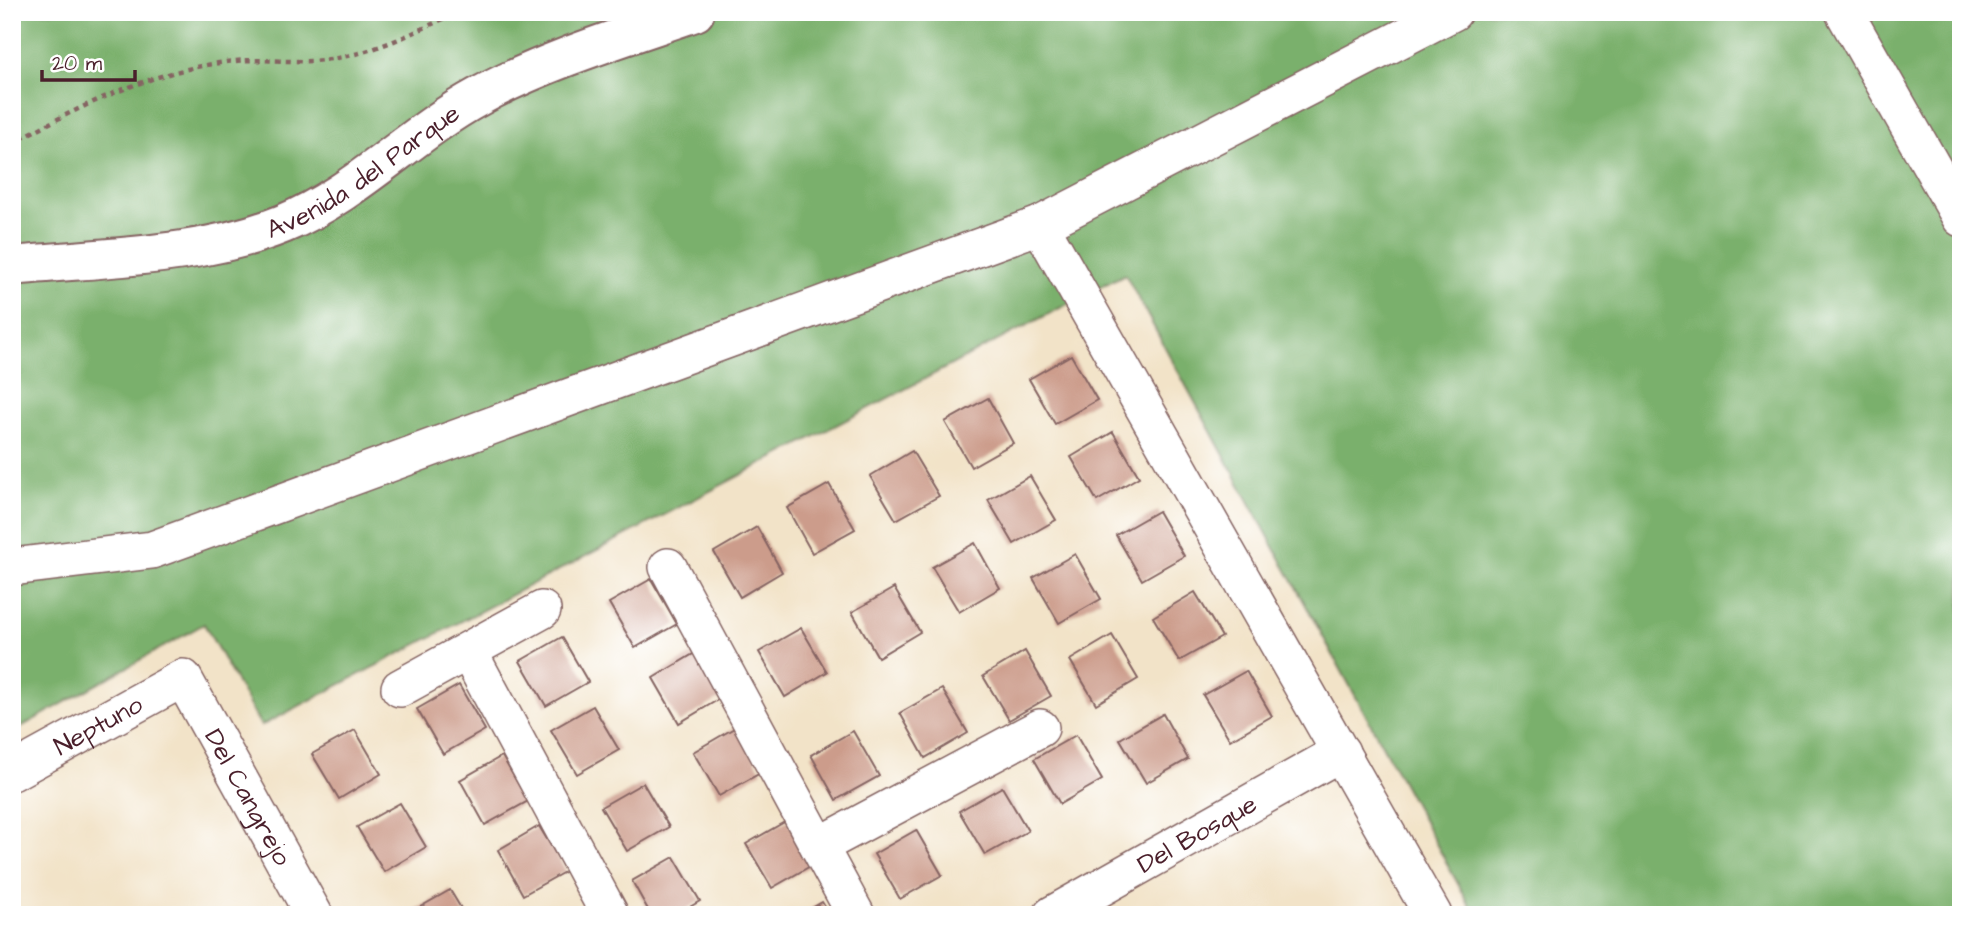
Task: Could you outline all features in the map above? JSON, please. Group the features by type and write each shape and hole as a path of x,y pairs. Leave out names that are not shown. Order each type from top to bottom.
{"main road":[{"name":"Avenida del Parque","path":"12,266 225,245 285,223 330,199 478,97 583,51 695,12"}],"street":[{"path":"12,567 152,550 1040,225 1453,12"},
{"path":"1844,12 1961,218"},
{"path":"1040,225 1433,915"},
{"path":"667,567 856,915"},
{"path":"400,688 542,610"},
{"path":"468,651 610,915"},
{"name":"Neptuno","path":"12,772 183,678"},
{"name":"Del Cangrejo","path":"183,678 314,915"},
{"path":"819,846 1040,728"},
{"name":"Del Bosque","path":"1055,914 1341,752"}],"path":[{"path":"12,143 78,108 147,79 228,61 314,61 387,46 458,12"}],"green space":[{"path":"12,12 1961,12 1961,915 1475,915 1125,274 261,726 204,624 12,732"}],"building":[{"path":"1071,355 1097,400 1055,424 1029,379"},
{"path":"988,398 1013,443 971,467 945,422"},
{"path":"1113,432 1139,477 1097,501 1071,457"},
{"path":"912,451 939,496 896,520 870,476"},
{"path":"1030,476 1056,520 1014,544 988,500"},
{"path":"829,484 855,529 812,553 787,508"},
{"path":"1158,511 1184,556 1142,580 1116,535"},
{"path":"757,527 782,572 740,597 714,552"},
{"path":"975,543 1000,588 959,612 932,567"},
{"path":"1075,554 1101,599 1059,623 1033,578"},
{"path":"651,579 677,624 635,648 609,603"},
{"path":"894,588 920,632 878,657 852,612"},
{"path":"1195,592 1222,637 1179,661 1153,617"},
{"path":"801,628 827,672 785,697 759,652"},
{"path":"1112,635 1138,679 1096,704 1070,660"},
{"path":"562,637 588,682 546,706 520,661"},
{"path":"1025,651 1051,696 1009,720 983,676"},
{"path":"695,653 721,698 679,723 653,678"},
{"path":"1246,671 1272,716 1230,740 1203,695"},
{"path":"459,685 485,730 443,754 417,709"},
{"path":"942,689 968,733 925,758 900,713"},
{"path":"593,706 619,750 577,774 551,730"},
{"path":"1163,714 1188,759 1146,783 1120,739"},
{"path":"736,727 762,772 719,796 693,752"},
{"path":"355,730 381,774 339,799 312,754"},
{"path":"853,731 879,776 836,800 811,755"},
{"path":"1076,735 1102,780 1060,804 1034,759"},
{"path":"502,756 528,801 485,825 460,780"},
{"path":"643,783 669,827 627,851 601,807"},
{"path":"1002,787 1028,831 985,855 959,811"},
{"path":"400,803 426,847 384,872 357,827"},
{"path":"788,820 814,864 772,888 746,844"},
{"path":"539,826 566,871 523,895 498,850"},
{"path":"916,830 942,875 900,899 874,854"},
{"path":"674,857 700,901 676,915 651,915 632,881"},
{"path":"450,890 465,915 406,915"},
{"path":"822,902 830,915 800,915"}]}
